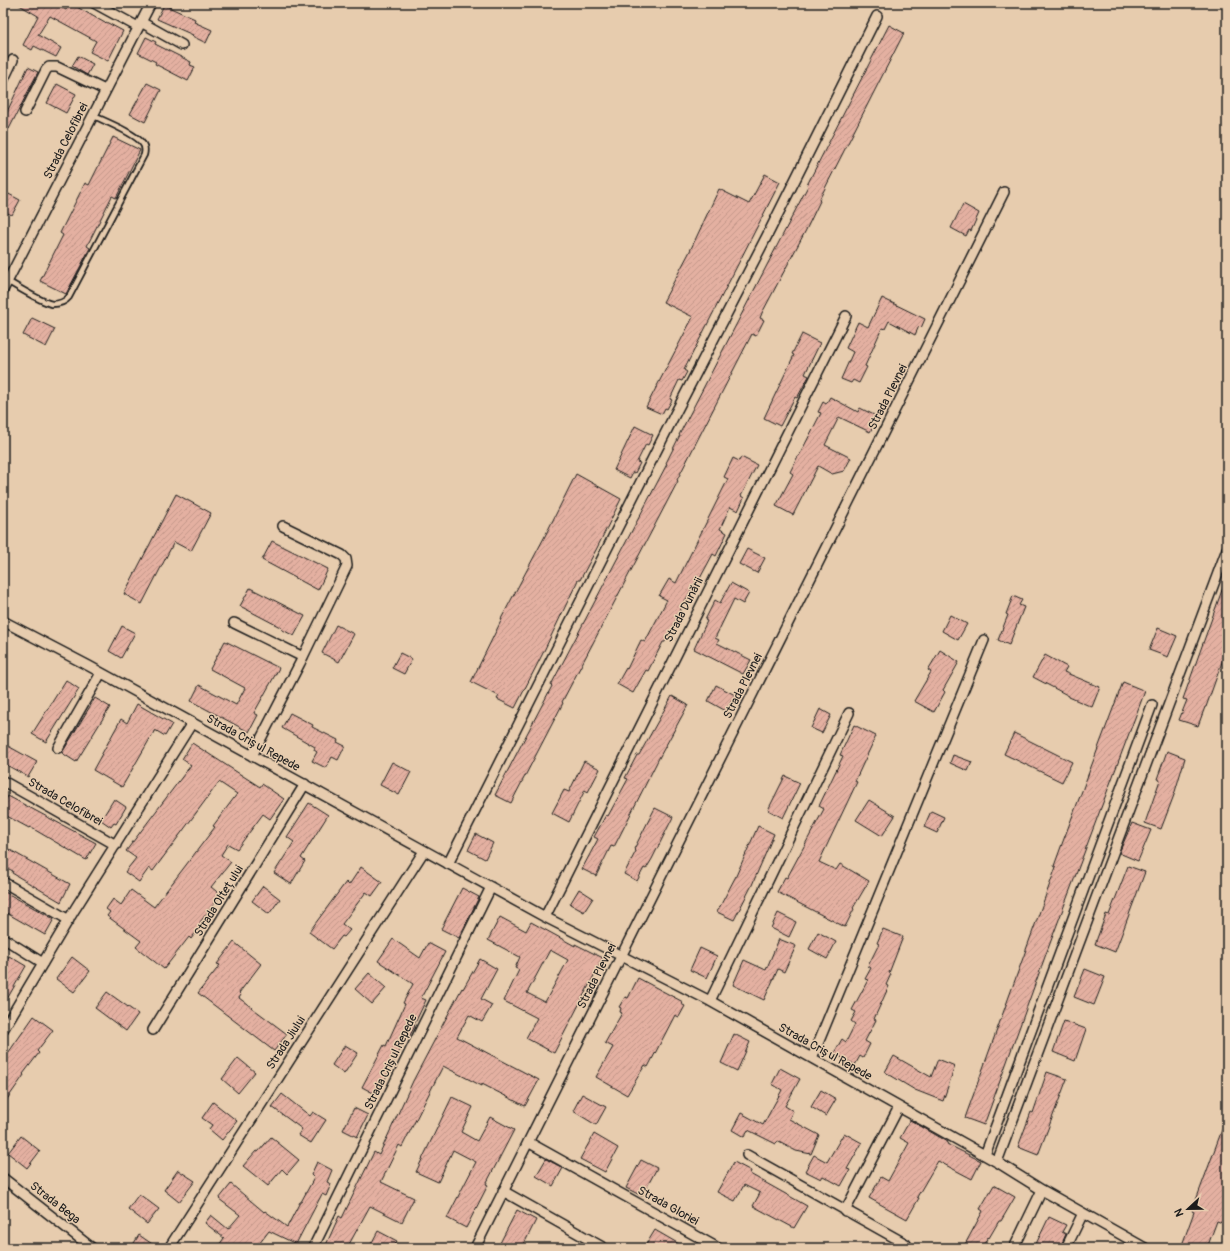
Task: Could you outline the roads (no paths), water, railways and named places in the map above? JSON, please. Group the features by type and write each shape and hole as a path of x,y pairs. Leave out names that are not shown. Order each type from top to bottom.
{"street":[{"path":"94,3 182,45"},
{"name":"Strada Celofibrei","path":"3,290 151,3"},
{"path":"448,864 675,414 774,223 877,16"},
{"path":"3,81 13,60"},
{"path":"25,112 46,70 49,67 57,67 105,90"},
{"name":"Strada Plevnei","path":"475,1248 1004,192"},
{"name":"Strada Dunării","path":"546,916 846,316"},
{"path":"252,756 303,657 346,566 346,559 342,555 283,526"},
{"path":"997,1162 1227,549"},
{"name":"Strada Crișul Repede","path":"3,621 305,784 448,864 621,956 710,1001 997,1162 1042,1190 1143,1247"},
{"path":"234,623 303,657"},
{"path":"812,1058 984,640"},
{"path":"58,748 101,673"},
{"path":"984,1155 1152,705"},
{"path":"710,1001 849,713"},
{"path":"3,1030 69,920 192,723"},
{"name":"Strada Celofibrei","path":"3,781 116,845"},
{"name":"Strada Oltețului","path":"154,1030 305,784"},
{"name":"Strada Jiului","path":"169,1248 424,851"},
{"path":"3,882 69,920"},
{"name":"Strada Crișul Repede","path":"313,1248 491,887"},
{"path":"3,938 43,963"},
{"path":"845,1210 899,1107"},
{"name":"Strada Gloriei","path":"528,1142 718,1248"},
{"path":"747,1155 906,1244"},
{"name":"Strada Bega","path":"3,1178 92,1248"},
{"path":"1014,1248 1042,1190"},
{"path":"503,1191 604,1248"},
{"path":"1066,1248 1082,1213"}],"lane":[{"path":"7,281 52,304 66,301 144,155 145,149 143,144 136,137 92,115"}]}
